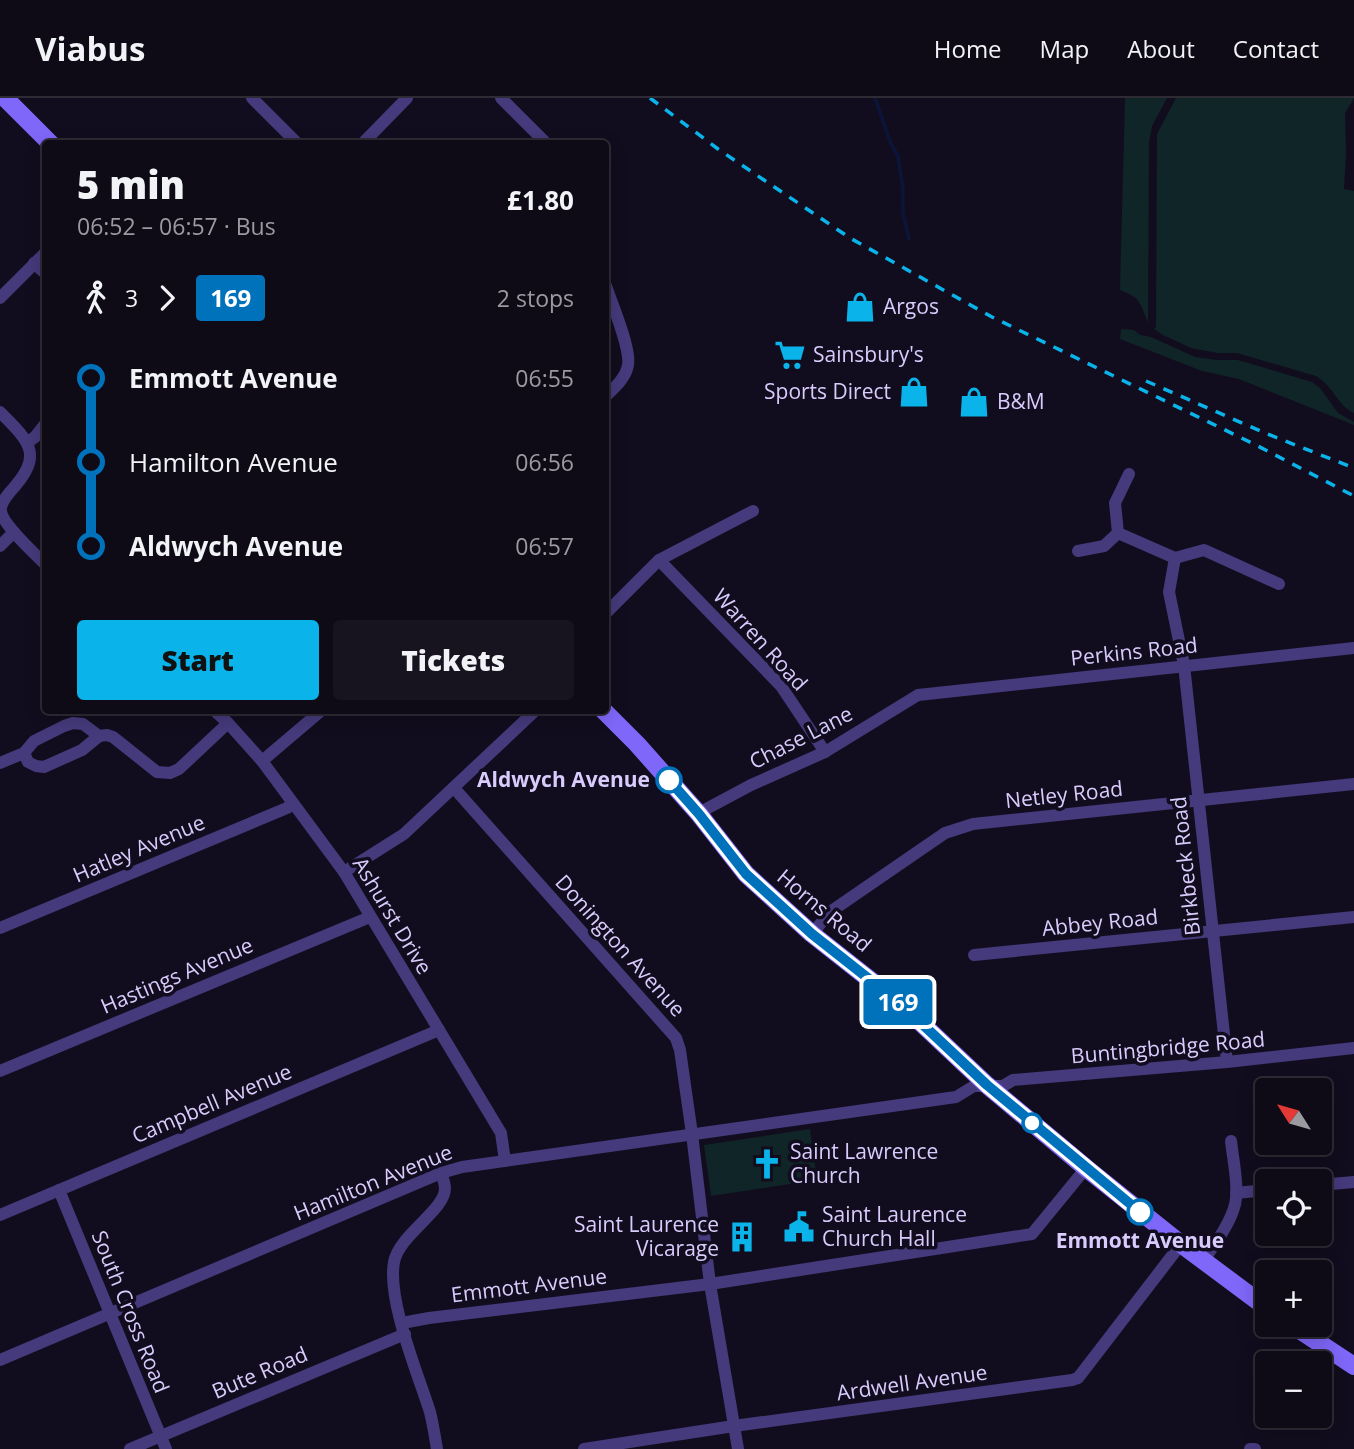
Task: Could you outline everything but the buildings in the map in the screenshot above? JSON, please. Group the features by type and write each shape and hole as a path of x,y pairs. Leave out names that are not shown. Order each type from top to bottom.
{"street":[{"path":"5,98 47,140"},
{"path":"252,98 294,140"},
{"path":"366,140 407,98"},
{"path":"501,98 543,140"},
{"path":"0,298 42,256"},
{"path":"34,263 42,270"},
{"path":"609,295 627,348 628,366 620,382 609,393"},
{"path":"0,412 28,442 30,458 26,472 1,504 0,511 5,522 42,561"},
{"path":"28,442 42,426"},
{"path":"1118,533 1115,503 1129,474"},
{"path":"609,610 659,560 753,511"},
{"path":"0,546 14,532"},
{"path":"1079,551 1104,547 1118,533"},
{"path":"1118,533 1175,558 1204,550 1279,584"},
{"name":"Birkbeck Road","path":"1175,558 1170,592 1184,665 1227,1062"},
{"name":"Warren Road","path":"659,560 781,686 825,752"},
{"name":"Perkins Road","path":"918,695 1354,648"},
{"name":"Chase Lane","path":"699,814 751,785 825,752 918,695"},
{"name":"Ashurst Drive","path":"218,714 262,761 344,872 501,1133 505,1161"},
{"path":"262,761 317,714"},
{"path":"344,872 404,834 532,714"},
{"name":"Horns Road","path":"607,714 638,744 699,814 746,874 812,934 902,1005 987,1085 1086,1168 1255,1299"},
{"path":"0,763 24,753 34,741 73,723 83,724 99,736"},
{"path":"24,753 29,762 44,767 82,750 99,736 107,735 156,772 170,773 179,769 228,723"},
{"name":"Netley Road","path":"812,934 830,912 945,833 973,824 1354,784"},
{"name":"Donington Avenue","path":"454,788 676,1038 692,1134 710,1284 737,1449"},
{"name":"Hatley Avenue","path":"0,928 292,804"},
{"name":"Hastings Avenue","path":"0,1071 370,917"},
{"name":"Abbey Road","path":"974,955 1354,917"},
{"name":"Campbell Avenue","path":"0,1215 439,1030"},
{"name":"Buntingbridge Road","path":"987,1085 1003,1086 1013,1080 1354,1048"},
{"name":"Hamilton Avenue","path":"0,1360 441,1173 462,1167 956,1097 974,1086 987,1085"},
{"path":"1203,1261 1220,1237 1235,1208 1231,1141"},
{"name":"Emmott Avenue","path":"404,1328 429,1318 710,1284 1032,1234 1086,1168"},
{"path":"438,1449 431,1416 394,1293 394,1262 404,1243 438,1205 445,1190 441,1173"},
{"path":"1332,1184 1354,1182"},
{"name":"South Cross Road","path":"59,1189 166,1449"},
{"path":"1236,1193 1255,1191"},
{"name":"Ardwell Avenue","path":"584,1449 1078,1378 1181,1244"},
{"name":"Bute Road","path":"130,1449 404,1328"},
{"path":"1310,1337 1354,1366"}],"green space":[{"path":"1125,98 1167,98 1152,126 1149,142 1148,322 1137,300 1120,290"},
{"path":"1176,98 1354,98 1345,113 1344,189 1354,191 1354,413 1316,376 1237,353 1191,348 1154,329 1157,134"},
{"path":"1121,329 1134,330 1140,335 1151,337 1195,357 1238,360 1312,382 1320,388 1338,413 1354,422 1354,425 1239,379 1202,371 1120,339"},
{"path":"810,1129 817,1180 711,1196 704,1145"}],"waterway":[{"path":"875,98 898,156 903,213 909,239"}],"railway":[{"path":"650,98 718,149 850,238 992,317 1256,445 1354,496"},
{"path":"1146,381 1354,468"}],"bus line":[{"name":"169","path":"669,780 746,874 812,934 902,1005 987,1085 1140,1212"}],"place":[{"name":"Argos","path":"860,307"},
{"name":"Sainsbury's","path":"790,355"},
{"name":"Sports Direct","path":"914,392"},
{"name":"B&M","path":"974,402"},
{"name":"Aldwych Avenue","path":"669,780"},
{"name":"Saint Lawrence Church","path":"767,1164"},
{"name":"Emmott Avenue","path":"1140,1212"},
{"name":"Saint Laurence Church Hall","path":"799,1227"},
{"name":"Saint Laurence Vicarage","path":"742,1237"}]}
